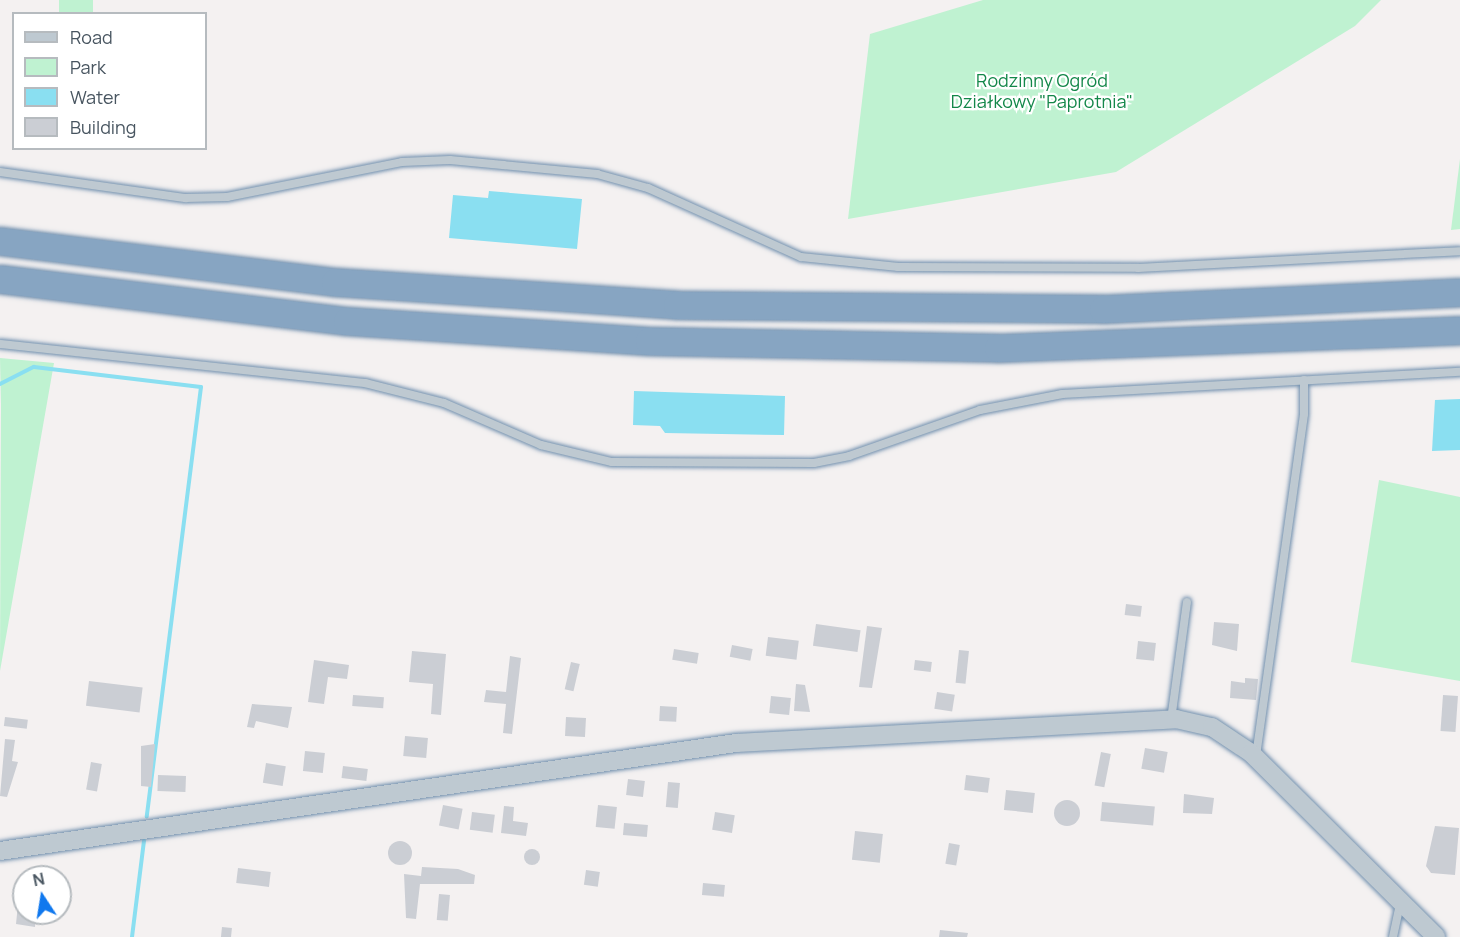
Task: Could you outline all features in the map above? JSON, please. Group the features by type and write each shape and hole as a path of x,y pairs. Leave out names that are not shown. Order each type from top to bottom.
{"highway":[{"path":"0,242 335,282 677,305 1092,309 1460,292"},
{"path":"0,279 347,321 660,342 1022,348 1460,330"}],"street":[{"path":"0,851 736,744 1171,720 1212,727 1256,759 1436,937"}],"lane":[{"path":"0,172 186,198 227,196 402,162 450,160 597,174 648,188 801,257 898,267 1114,269 1460,251"},
{"path":"0,344 365,383 444,403 541,445 612,462 814,463 1024,400 1304,380 1460,372"},
{"path":"1256,759 1304,414 1304,380"},
{"path":"1171,720 1187,602"},
{"path":"1393,937 1401,903"}],"green space":[{"path":"59,0 93,0 93,12 59,12"},
{"name":"Rodzinny Ogród Działkowy \"Paprotnia\"","path":"983,0 1381,0 1355,26 1116,172 848,219 870,34"},
{"path":"1460,159 1460,229 1451,230"},
{"path":"0,358 54,363 0,671 1,405"},
{"path":"1379,480 1460,497 1460,681 1351,662"}],"water":[{"path":"489,191 582,199 577,249 449,238 453,195 488,198"},
{"path":"634,391 785,396 784,435 665,433 660,426 633,425"},
{"path":"1460,399 1460,450 1432,451 1435,400"}],"building":[{"path":"1126,604 1142,606 1141,617 1125,615"},
{"path":"1214,622 1239,624 1237,651 1212,645"},
{"path":"816,624 861,630 858,652 813,646"},
{"path":"867,626 882,628 872,688 859,687"},
{"path":"768,637 799,641 796,660 766,656"},
{"path":"1138,641 1156,643 1154,661 1136,659"},
{"path":"732,645 753,649 750,661 730,657"},
{"path":"674,649 699,653 697,664 672,660"},
{"path":"959,650 969,651 965,684 956,683"},
{"path":"412,651 446,654 441,715 431,714 433,684 409,682"},
{"path":"510,656 521,658 512,734 503,733 506,704 484,702 486,690 506,692"},
{"path":"314,660 349,665 347,679 328,677 324,704 308,702"},
{"path":"915,660 932,662 931,672 914,670"},
{"path":"571,662 580,664 573,691 565,689"},
{"path":"1245,678 1258,679 1256,700 1230,698 1231,681 1245,683"},
{"path":"89,681 143,688 140,712 86,706"},
{"path":"796,684 805,685 810,712 794,711"},
{"path":"937,692 955,695 952,712 934,709"},
{"path":"353,695 384,697 383,708 352,706"},
{"path":"1443,695 1458,696 1455,732 1440,731"},
{"path":"771,696 791,698 789,715 769,713"},
{"path":"252,704 292,707 288,728 256,721 254,728 247,727"},
{"path":"660,706 677,707 676,722 659,721"},
{"path":"5,717 28,720 27,729 4,726"},
{"path":"566,717 586,718 585,737 565,736"},
{"path":"405,736 428,738 426,758 403,756"},
{"path":"5,739 15,740 12,761 18,762 7,797 0,796"},
{"path":"155,744 151,787 141,786 141,746"},
{"path":"1145,748 1168,752 1164,773 1141,769"},
{"path":"305,751 325,753 323,773 303,771"},
{"path":"1101,752 1111,754 1104,787 1095,785"},
{"path":"91,762 102,764 97,791 86,790"},
{"path":"266,763 286,766 283,786 263,783"},
{"path":"343,766 368,769 366,781 342,778"},
{"path":"158,775 186,776 185,792 157,791"},
{"path":"966,775 990,778 988,793 964,790"},
{"path":"628,779 645,781 643,797 626,795"},
{"path":"668,782 680,783 678,808 666,807"},
{"path":"1006,790 1035,793 1033,813 1004,810"},
{"path":"1184,794 1214,798 1212,814 1183,813"},
{"path":"1067,800 1076,804 1080,813 1076,822 1067,826 1058,822 1054,813 1058,804"},
{"path":"1102,802 1155,807 1153,826 1100,821"},
{"path":"443,805 463,809 459,829 439,826"},
{"path":"598,805 617,807 615,829 596,827"},
{"path":"504,806 514,807 513,821 528,823 526,836 501,833"},
{"path":"472,812 495,815 493,833 470,830"},
{"path":"715,812 735,815 732,833 712,830"},
{"path":"624,823 648,825 647,837 623,835"},
{"path":"1435,826 1459,828 1455,875 1431,873 1426,866"},
{"path":"855,831 883,834 880,863 852,860"},
{"path":"400,841 405,842 411,848 411,858 405,864 400,865 395,864 389,858 388,853 389,848 395,842"},
{"path":"949,843 960,845 956,866 945,864"},
{"path":"532,849 538,851 540,857 538,863 532,865 526,863 524,857 526,851"},
{"path":"422,867 458,869 475,875 474,884 420,884 416,919 406,918 404,874 421,876"},
{"path":"238,868 271,872 269,887 236,883"},
{"path":"586,870 600,872 598,887 584,885"},
{"path":"703,883 725,885 724,897 702,895"},
{"path":"439,894 450,895 448,921 437,920"},
{"path":"222,927 232,928 231,937 221,937"},
{"path":"940,930 968,933 967,937 939,937"}],"waterway":[{"path":"0,384 34,367 201,387 147,817"},
{"path":"132,937 144,841"}]}
